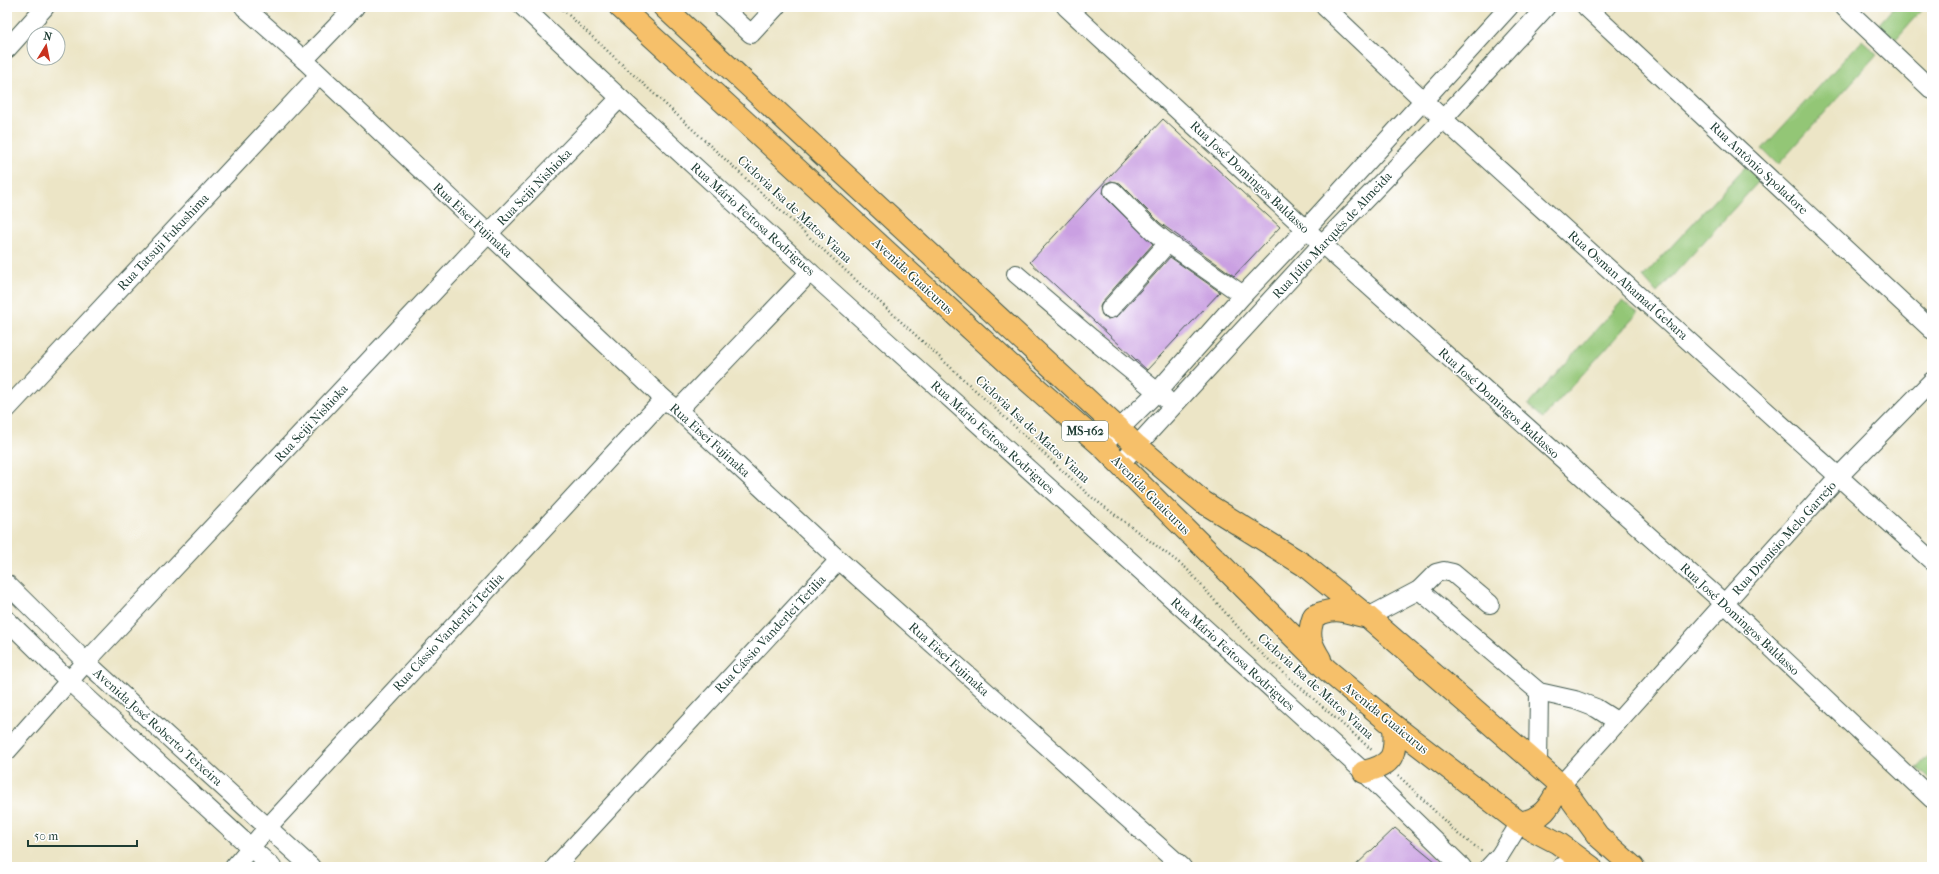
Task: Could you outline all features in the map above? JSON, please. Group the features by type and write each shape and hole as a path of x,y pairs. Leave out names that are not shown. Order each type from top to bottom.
{"main road":[{"name":"Avenida Guaicurus","path":"620,7 1003,359 1102,446 1327,670 1394,726 1520,823 1558,843 1588,865"},
{"name":"Avenida Guaicurus","path":"664,7 1120,428 1137,446 1203,502 1304,565 1368,617 1538,765 1568,777 1598,836 1633,867"},
{"path":"1327,670 1311,645 1309,629 1314,616 1328,610 1343,610 1368,617"},
{"path":"1364,772 1382,767 1394,754 1396,745 1394,726"},
{"path":"1520,823 1530,821 1542,814 1568,777"}],"street":[{"path":"7,49 45,7"},
{"name":"Rua Eisei Fujinaka","path":"244,7 304,60 488,234 839,560 1182,867"},
{"path":"304,60 355,7"},
{"name":"Rua Mário Feitosa Rodrigues","path":"523,7 810,272 1364,772 1462,867"},
{"path":"722,7 751,34 776,7"},
{"name":"Rua José Domingos Baldasso","path":"1066,7 1322,244 1725,604 1932,799"},
{"name":"Rua Osman Ahamad Gebara","path":"1325,7 1443,119 1932,561"},
{"name":"Rua Júlio Marquês de Almeida","path":"1102,446 1158,391 1243,295 1306,229 1509,7"},
{"name":"Rua Júlio Marquês de Almeida","path":"1120,464 1322,244 1443,119 1546,7"},
{"name":"Rua Antônio Spoladore","path":"1586,7 1932,330"},
{"path":"1844,7 1932,90"},
{"name":"Rua Tatsuji Fukushima","path":"7,409 319,75"},
{"name":"Rua Seiji Nishioka","path":"7,751 86,662 488,234 620,98"},
{"path":"1113,191 1153,231 1243,295"},
{"path":"1110,309 1168,243"},
{"name":"Rua Cássio Vanderlei Tetilia","path":"234,867 268,827 671,405 810,272"},
{"path":"1016,274 1091,338 1158,391 1174,406"},
{"name":"Rua Dionísio Melo Garrejo","path":"1568,777 1839,476 1932,381"},
{"name":"Rua Cássio Vanderlei Tetilia","path":"555,867 839,560"},
{"path":"1368,617 1419,590 1436,573 1444,571 1453,573 1490,604"},
{"name":"Avenida José Roberto Teixeira","path":"7,584 86,662 311,867"},
{"path":"1419,590 1539,692 1574,700 1596,708 1618,722"},
{"name":"Avenida José Roberto Teixeira","path":"7,620 69,681 272,867"},
{"path":"1538,765 1539,692"},
{"path":"1492,864 1520,823"},
{"path":"1561,867 1588,865"}],"path":[{"name":"Ciclovia Isa de Matos Viana","path":"560,7 1090,496 1186,568 1260,652 1386,763 1458,834 1492,864"}],"green space":[{"path":"1894,7 1924,7 1896,39 1878,25"},
{"path":"1862,40 1877,54 1778,165 1762,149"},
{"path":"1745,167 1760,180 1657,293 1643,277"},
{"path":"1622,301 1638,313 1543,418 1528,405"},
{"path":"1932,752 1932,781 1917,768"}],"building":[{"path":"1163,119 1280,227 1234,276 1160,223 1120,183 1111,181 1105,184 1103,193 1106,198 1153,244 1102,302 1100,307 1103,317 1108,319 1118,316 1170,257 1220,292 1147,370 1030,262"},
{"path":"1395,828 1442,867 1354,867"}]}
